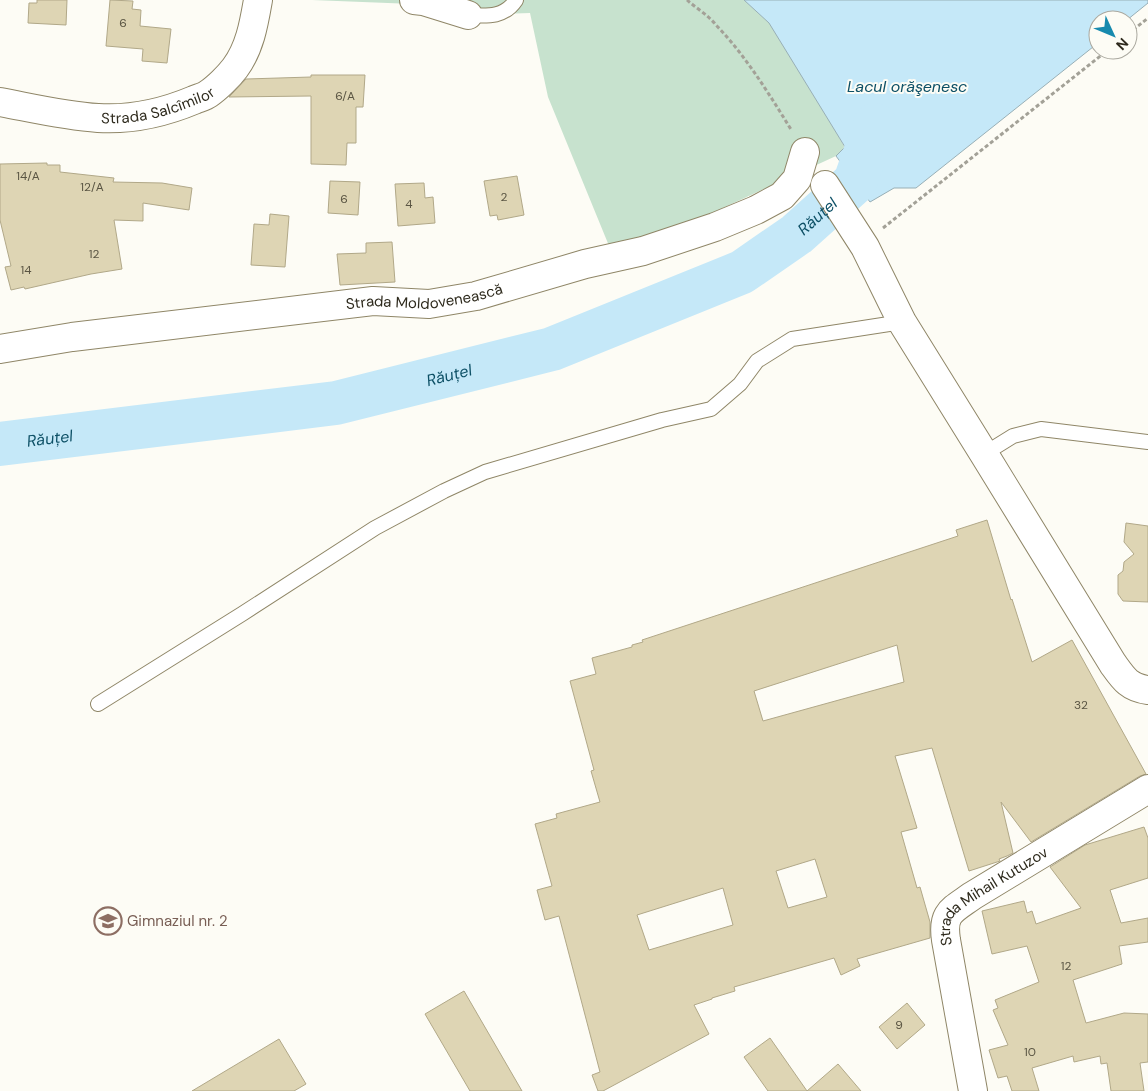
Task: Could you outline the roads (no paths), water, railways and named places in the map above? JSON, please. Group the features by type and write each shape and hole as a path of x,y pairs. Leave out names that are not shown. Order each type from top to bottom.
{"street":[{"name":"Strada Salcîmilor","path":"0,102 98,118 138,117 177,108 208,94 235,68 253,30 258,0"},
{"path":"414,0 468,15"},
{"name":"Strada Moldovenească","path":"0,349 72,338 373,301 429,304 476,296 585,264 643,251 715,227 756,210 782,196 797,179 805,152"},
{"path":"826,185 858,235 902,322 1113,664 1125,680 1142,689"},
{"name":"Strada Mihail Kutuzov","path":"973,1091 946,940 944,927 946,917 972,896 1148,789"}],"lane":[{"path":"468,15 501,14 516,0"},
{"path":"98,704 375,528 444,491 485,472 662,420 711,409 740,384 758,361 792,339 902,322"},
{"path":"984,454 1013,436 1041,429 1148,442"}],"water":[{"name":"Lacul orăşenesc","path":"744,0 1148,0 1148,3 1138,11 1088,10 1088,51 916,188 894,188 870,202 836,156 845,147 769,23"}],"waterway":[{"name":"Răuțel","path":"0,444 336,403 552,349 742,272 797,234 855,182 875,125"}],"place":[{"name":"Gimnaziul nr. 2","path":"108,921"}]}
